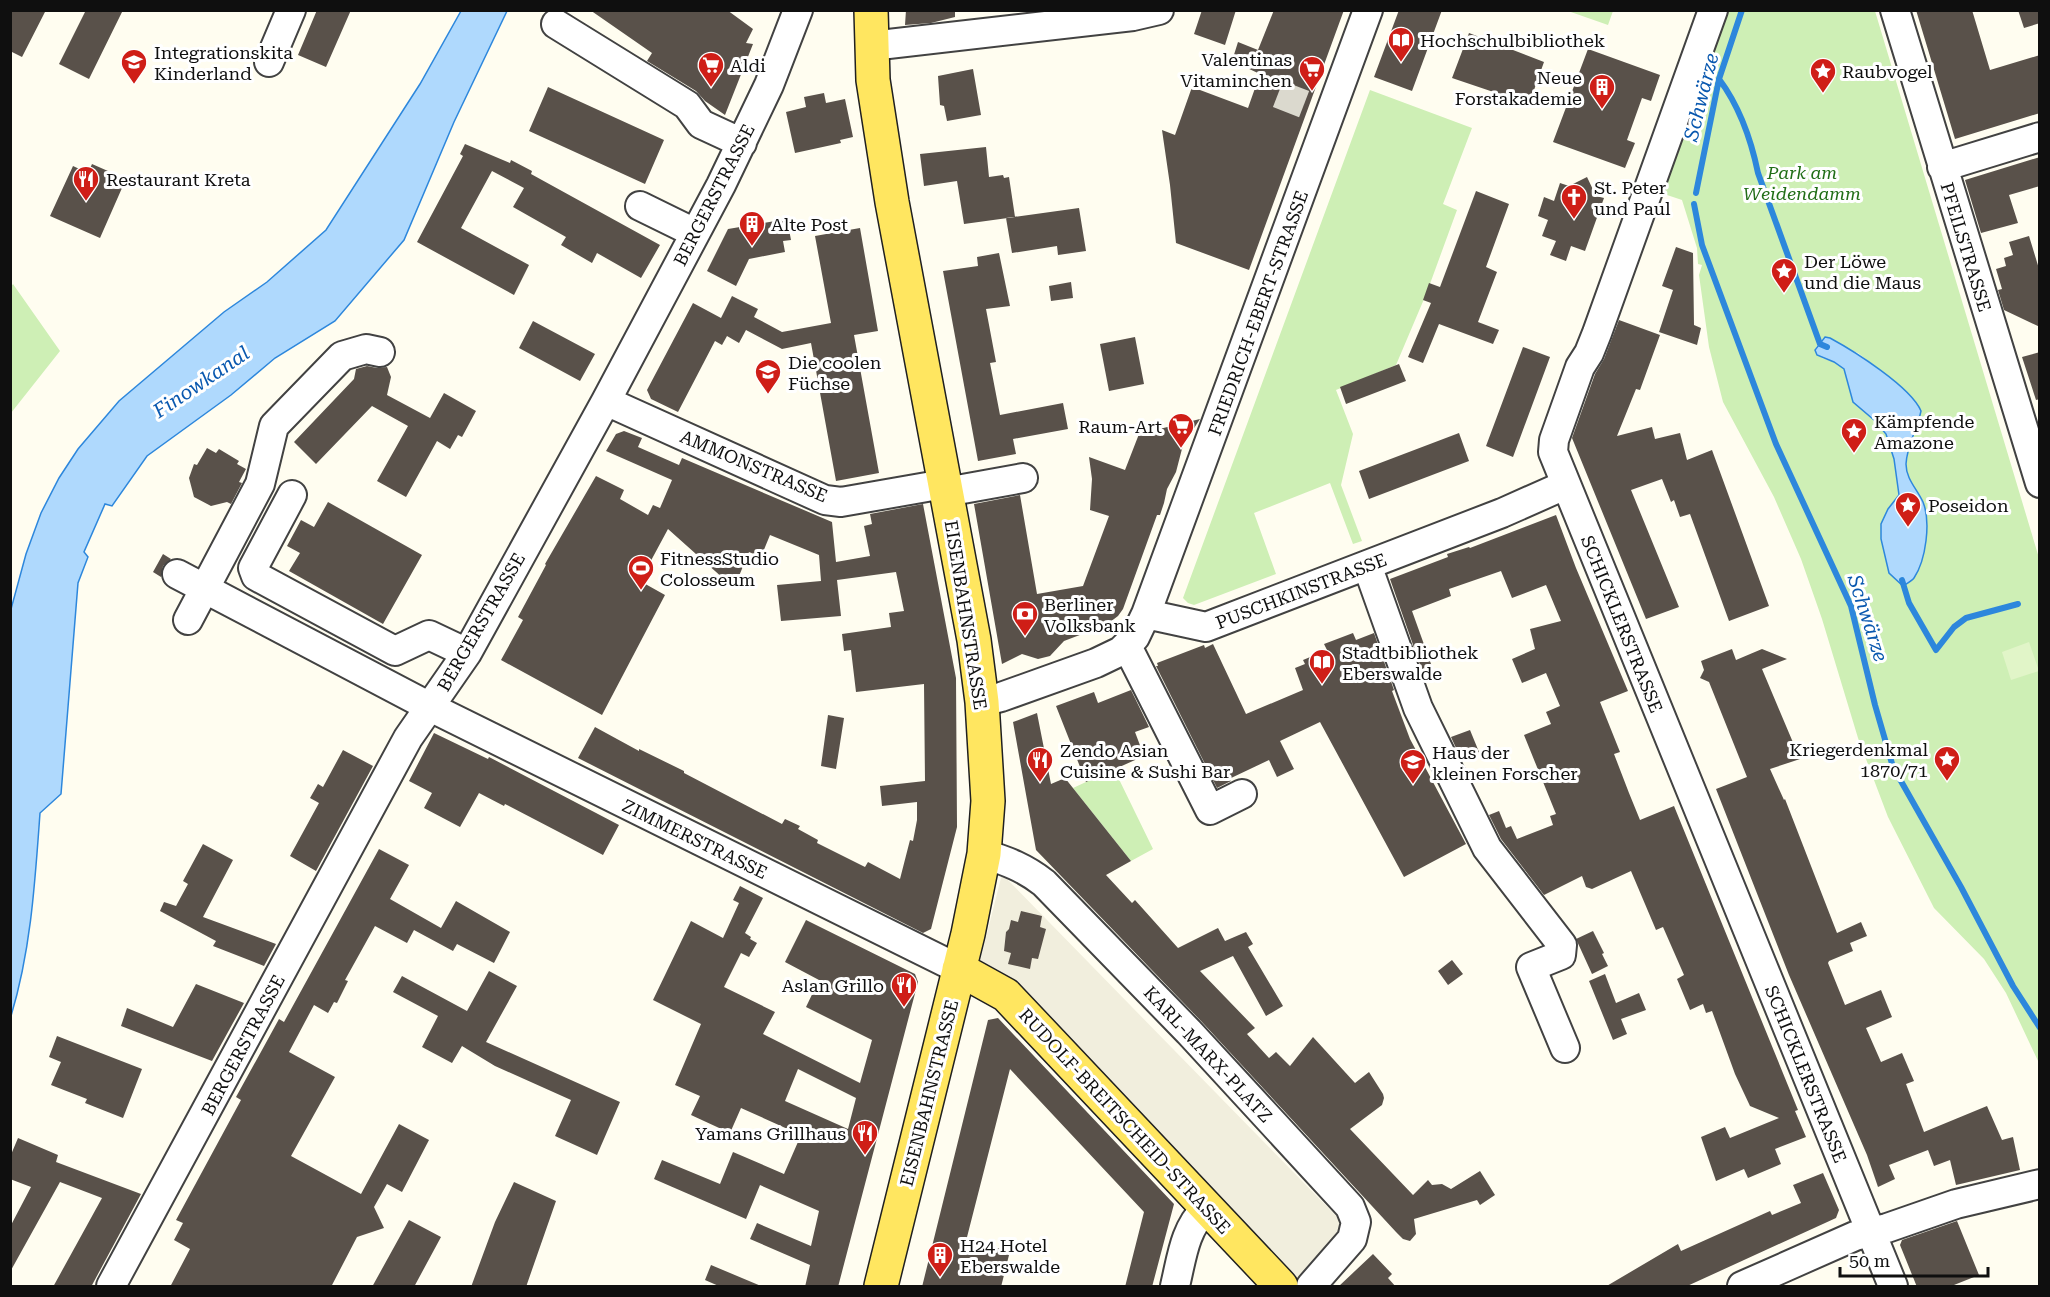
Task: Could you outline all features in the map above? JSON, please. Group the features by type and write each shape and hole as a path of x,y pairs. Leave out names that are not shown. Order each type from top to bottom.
{"main road":[{"name":"EISENBAHNSTRASSE","path":"872,10 873,80 892,202 973,632 982,702 988,801 984,854 947,964 881,1287"},
{"name":"RUDOLF-BREITSCHEID-STRASSE","path":"947,964 1006,995 1281,1287"}],"street":[{"path":"268,62 291,10"},
{"name":"BERGERSTRASSE","path":"111,1287 408,738 467,653 606,401 742,143 769,85 798,10"},
{"name":"FRIEDRICH-EBERT-STRASSE","path":"1146,614 1368,10"},
{"name":"SCHICKLERSTRASSE","path":"1713,10 1593,343 1580,367 1554,440 1553,452 1893,1287"},
{"name":"PFEILSTRASSE","path":"1894,10 2040,483"},
{"path":"871,46 1142,12"},
{"path":"556,24 687,105 701,124 742,143"},
{"path":"1942,167 2040,137"},
{"path":"640,206 695,233"},
{"path":"188,620 260,484 274,426 342,356 366,349 380,352"},
{"name":"AMMONSTRASSE","path":"606,401 825,500 841,502 1023,478"},
{"name":"PUSCHKINSTRASSE","path":"1146,614 1206,627 1502,513 1561,474"},
{"path":"292,495 253,568 256,576 395,651 429,635 467,653"},
{"path":"1367,565 1418,708 1486,848 1562,945 1561,955 1531,967 1565,1048"},
{"name":"ZIMMERSTRASSE","path":"177,574 430,707 947,964"},
{"path":"982,702 1001,698 1096,663 1127,646 1135,637 1146,614"},
{"path":"1127,646 1210,810 1242,794"},
{"name":"KARL-MARX-PLATZ","path":"984,854 1028,870 1044,883 1189,1032 1350,1207 1356,1222 1352,1239 1311,1287"},
{"path":"1742,1287 1855,1236 1887,1228 1956,1204 2040,1184"},
{"path":"1175,1287 1186,1238 1194,1220 1206,1208"}],"green space":[{"path":"1568,11 1613,11 1608,25"},
{"name":"Park am Weidendamm","path":"1729,11 1875,11 2039,558 2039,1063 2006,993 1984,959 1934,908 1888,817 1858,738 1822,619 1801,559 1774,497 1723,402 1709,347 1699,275 1702,265 1698,264 1697,248 1682,200 1661,193","holes":["1822,339 1858,353 1897,383 1917,431 1909,444 1906,466 1917,569 1914,579 1890,556 1882,541 1885,520 1899,495 1894,459 1886,434 1853,402 1844,369 1822,358 1815,349"]},
{"path":"1370,90 1472,128 1443,204 1457,210 1427,292 1396,365 1336,390 1353,434 1341,485 1362,541 1353,544 1330,483 1254,513 1276,574 1194,605 1188,603 1183,598"},
{"path":"13,284 60,351 11,413 10,288"},
{"path":"2029,642 2039,671 2011,680 2002,652"},
{"path":"1114,769 1153,849 1131,861 1073,788"}],"shaded area":[{"path":"1002,874 1347,1227 1301,1281 1287,1280 1013,982 980,961"}],"water":[{"name":"Finowkanal","path":"461,11 507,11 454,122 404,240 335,321 275,358 231,395 147,456 112,506 105,504 84,552 88,557 78,583 61,794 40,813 28,941 11,1016 11,609 26,554 41,513 59,478 78,449 119,401 224,312 267,282 326,230 420,84"},
{"path":"1825,337 1881,370 1906,391 1921,411 1908,450 1906,469 1923,502 1927,520 1926,541 1918,570 1913,579 1903,586 1889,573 1881,539 1881,524 1888,509 1899,495 1894,459 1886,434 1853,402 1844,369 1817,355 1815,350"}],"building":[{"path":"10,10 46,10 22,57 10,51"},
{"path":"86,10 123,10 89,79 59,64"},
{"path":"317,10 351,10 326,67 298,55"},
{"name":"Aldi","path":"590,10 727,10 753,29 746,43 753,44 725,115 705,101 696,91 647,61 652,53"},
{"path":"906,10 955,10 955,17 931,23 905,25"},
{"path":"1202,10 1236,10 1225,45 1194,34"},
{"path":"1274,10 1344,10 1249,270 1176,243 1162,130 1175,135 1192,87 1248,108 1260,74 1232,61 1238,42 1258,50"},
{"name":"Hochschulbibliothek","path":"1399,10 1442,10 1412,91 1374,77"},
{"path":"1916,10 1972,10 1990,70 2040,55 2040,113 1955,139"},
{"path":"2018,10 2040,10 2040,23 2024,28"},
{"path":"1469,33 1544,62 1529,104 1452,78"},
{"name":"Neue Forstakademie","path":"1588,49 1660,75 1651,101 1642,98 1627,140 1635,143 1625,168 1553,142"},
{"path":"973,69 981,115 947,121 944,106 940,105 938,76"},
{"path":"548,87 664,140 645,184 529,131"},
{"path":"824,93 826,103 845,99 853,137 840,140 841,143 795,153 786,112 806,107 804,97"},
{"path":"465,144 510,163 511,160 532,171 531,174 660,245 641,278 597,253 592,263 561,245 566,237 513,207 524,188 492,171 461,228 529,265 514,295 417,242 463,156 460,154"},
{"path":"986,147 989,177 1003,175 1004,178 1009,177 1015,217 964,224 957,181 924,186 920,154"},
{"path":"2040,157 2040,186 2009,195 2018,223 1981,233 1965,180"},
{"name":"Restaurant Kreta","path":"92,164 117,175 113,184 122,188 100,238 50,216 73,166 88,173"},
{"name":"St. Peter und Paul","path":"1587,177 1596,196 1604,198 1585,251 1571,246 1566,261 1550,255 1556,241 1542,236 1548,220 1538,216 1544,197 1554,201 1560,183 1569,186"},
{"path":"1476,191 1509,204 1486,267 1497,272 1478,322 1499,330 1493,344 1439,324 1423,363 1408,357 1431,303 1423,300 1429,283 1440,287"},
{"path":"1079,208 1086,251 1058,255 1057,246 1012,253 1006,218"},
{"name":"Alte Post","path":"787,219 791,240 783,241 785,252 749,259 736,286 707,271 728,229"},
{"path":"860,228 878,331 854,335 879,473 836,481 811,343 782,349 746,330 739,343 727,336 722,345 715,341 678,412 651,399 647,390 693,303 721,318 732,296 758,309 754,317 782,332 831,323 815,236"},
{"path":"2029,236 2040,272 2040,327 2004,310 1998,290 2002,289 1996,269 2006,266 2004,258 2013,255 2009,242"},
{"path":"1676,247 1693,253 1694,325 1701,328 1697,345 1659,332 1673,290 1662,286"},
{"path":"999,253 1010,306 986,309 996,362 990,363 1000,415 1063,403 1068,429 1013,439 1016,454 978,461 943,271 978,266 977,257"},
{"path":"1071,282 1073,298 1051,301 1049,286"},
{"path":"1619,320 1660,335 1640,390 1636,389 1617,436 1652,427 1655,439 1680,433 1687,460 1712,450 1769,606 1729,621 1690,514 1680,517 1674,500 1671,502 1662,479 1631,490 1679,607 1646,619 1572,438 1595,374 1604,359"},
{"path":"533,321 595,354 580,381 519,348"},
{"path":"1135,337 1144,384 1109,391 1100,344"},
{"path":"1523,347 1550,357 1513,457 1486,446"},
{"path":"2040,352 2040,399 2036,400 2022,357"},
{"path":"1399,364 1406,381 1346,404 1340,387"},
{"path":"367,366 387,367 391,377 387,395 430,418 444,393 476,411 462,437 458,435 450,449 437,441 406,497 377,481 408,426 372,406 316,464 294,442 354,379 356,369"},
{"path":"1200,419 1183,445 1160,515 1157,515 1123,609 1118,616 1106,625 1064,641 1050,656 1038,659 1022,654 1002,664 974,504 1020,495 1037,594 1083,586 1109,516 1090,510 1092,479 1089,457 1125,470 1139,434"},
{"path":"624,431 642,438 638,447 679,465 682,458 832,522 836,562 870,556 864,526 872,524 870,514 923,504 956,678 957,827 931,929 923,933 578,758 595,727 639,751 639,749 684,771 782,824 785,819 800,826 798,829 818,840 817,843 865,867 868,862 900,879 910,840 913,841 917,820 917,802 882,806 880,786 925,781 924,684 856,692 851,650 844,651 842,634 891,627 889,613 904,611 896,572 837,580 841,616 781,621 777,585 821,581 819,555 770,535 761,557 749,552 734,588 668,529 640,581 665,595 602,715 501,660 523,620 518,617 545,564 596,476 624,490 620,499 648,515 653,505 660,508 672,480 606,451 616,434"},
{"path":"1459,433 1469,461 1369,499 1359,471"},
{"path":"207,448 216,453 219,449 239,461 237,464 246,469 239,482 242,483 231,504 227,502 211,506 194,497 189,478 194,464 197,465"},
{"path":"328,502 422,555 383,624 289,571 300,553 287,546 301,520 314,527"},
{"path":"1556,515 1628,691 1600,702 1620,752 1614,754 1629,793 1640,820 1674,806 1798,1110 1795,1111 1806,1137 1775,1149 1781,1164 1748,1178 1744,1169 1716,1181 1701,1137 1725,1127 1730,1138 1779,1118 1750,1106 1735,1074 1712,1011 1706,1013 1703,1004 1690,1010 1677,979 1684,975 1663,927 1656,930 1631,871 1592,889 1586,887 1582,876 1544,895 1501,839 1489,815 1499,811 1506,828 1511,826 1517,839 1553,825 1550,816 1556,814 1524,735 1551,724 1546,712 1560,706 1546,673 1522,683 1512,659 1535,649 1530,629 1561,621 1546,585 1512,598 1501,571 1449,589 1451,596 1412,611 1435,675 1425,679 1390,579 1448,557 1447,554 1470,548"},
{"path":"163,554 171,559 163,566 161,577 153,572"},
{"path":"1353,633 1356,640 1374,633 1410,739 1466,844 1404,877 1320,722 1280,741 1294,769 1277,777 1269,760 1229,779 1231,781 1217,788 1156,666 1158,666 1157,663 1204,645 1205,648 1213,644 1246,714 1303,690 1295,668 1305,664 1303,660 1327,650 1324,644"},
{"path":"1732,649 1736,660 1762,649 1787,659 1762,669 1800,759 1770,769 1785,799 1837,933 1861,922 1867,936 1850,943 1853,951 1828,963 1845,1005 1881,990 1892,1017 1866,1028 1881,1062 1902,1053 1914,1081 1906,1084 1924,1132 1987,1106 2002,1140 2013,1137 2020,1170 1956,1185 1950,1160 1934,1166 1928,1150 1889,1165 1895,1179 1878,1187 1867,1155 1789,975 1716,789 1747,777 1709,682 1700,678 1704,670 1701,661"},
{"path":"1131,690 1149,727 1135,732 1144,756 1086,782 1056,706 1094,692 1098,703"},
{"path":"1037,713 1051,784 1065,778 1131,861 1106,875 1132,903 1135,900 1178,948 1218,928 1225,941 1246,932 1253,944 1248,947 1283,1006 1266,1016 1233,956 1200,971 1255,1028 1247,1034 1269,1058 1276,1052 1290,1066 1313,1037 1355,1083 1369,1072 1383,1094 1382,1105 1350,1129 1413,1195 1428,1180 1432,1185 1442,1184 1451,1189 1480,1171 1495,1195 1480,1205 1477,1200 1414,1219 1416,1234 1410,1241 1403,1239 1396,1232 1201,1021 1036,850 1013,722"},
{"path":"828,715 844,718 836,769 821,766"},
{"path":"1470,730 1479,752 1461,759 1451,737"},
{"path":"434,733 488,759 489,757 619,825 603,855 479,793 460,827 424,808 432,793 409,781"},
{"path":"343,750 373,766 316,871 290,856 319,803 310,798 318,784 323,787"},
{"path":"203,844 233,860 203,917 276,944 264,966 213,946 216,941 160,911 164,902 176,906 188,884 183,881"},
{"path":"379,849 409,865 390,899 441,928 456,901 510,932 494,963 457,944 453,951 414,930 407,943 375,926 345,980 348,981 337,1003 334,1002 328,1013 314,1005 289,1052 335,1077 291,1156 361,1194 399,1124 429,1140 402,1192 387,1184 374,1207 384,1228 357,1237 331,1287 170,1287 190,1249 174,1240 183,1223 176,1220 241,1100 236,1097 279,1019 284,1022"},
{"path":"740,886 763,898 745,933 757,943 749,957 741,953 724,987 775,1012 763,1034 860,1083 872,1040 806,1007 819,980 785,962 806,920 915,974 918,982 838,1287 805,1287 810,1265 750,1239 757,1223 811,1246 819,1211 760,1185 746,1219 654,1179 662,1160 720,1184 733,1152 784,1174 801,1135 741,1108 730,1133 691,1115 700,1096 675,1085 701,1024 653,1000 691,921 723,938 739,903 733,900","holes":["798,1069 856,1098 848,1129 785,1101"]},
{"path":"1021,911 1042,916 1040,927 1046,929 1038,959 1032,958 1030,969 1008,964 1011,953 1004,951 1006,932 1011,920 1018,922"},
{"path":"1593,931 1608,966 1592,974 1576,939"},
{"path":"1452,960 1463,974 1448,985 1438,971"},
{"path":"489,971 517,986 486,1042 620,1102 597,1155 555,1136 571,1100 495,1066 462,1046 452,1063 422,1047 438,1016 393,992 402,976 467,1011"},
{"path":"1605,974 1616,1003 1639,993 1646,1010 1621,1019 1627,1034 1613,1040 1589,981"},
{"path":"196,984 244,1003 212,1061 121,1026 127,1008 173,1027"},
{"path":"998,1018 1174,1204 1152,1287 1125,1287 1144,1212 1010,1069 966,1241 1010,1251 1001,1287 922,1287 988,1020"},
{"path":"57,1036 142,1069 123,1118 85,1103 87,1099 51,1085 61,1062 49,1057"},
{"path":"18,1138 58,1155 56,1162 141,1194 91,1287 53,1287 102,1198 60,1182 10,1272 10,1227 31,1187 10,1179 10,1157"},
{"path":"1823,1173 1839,1210 1836,1218 1685,1287 1605,1287 1678,1244 1681,1251 1770,1211 1772,1215 1801,1203 1793,1185"},
{"path":"514,1182 556,1201 526,1287 471,1287 495,1222"},
{"path":"409,1220 441,1237 414,1287 372,1287"},
{"path":"1957,1221 1979,1275 1949,1287 1917,1287 1900,1245 1902,1240"},
{"path":"1373,1254 1392,1274 1388,1278 1396,1287 1338,1287"},
{"path":"711,1265 761,1287 721,1287 705,1280"}],"waterway":[{"name":"Schwärze","path":"1696,193 1719,79 1742,10"},
{"path":"1719,79 1744,124 1758,173 1820,344 1827,347"},
{"name":"Schwärze","path":"1694,204 1702,245 1776,444 1851,606 1893,767 1961,887 2013,986 2040,1028"},
{"path":"1902,580 1909,603 1936,650 1954,627 1966,618 2018,604"}],"tunnel":[{"path":"1278,94 1309,106"}],"place":[{"name":"Hochschulbibliothek","path":"1401,63"},
{"name":"Integrationskita Kinderland","path":"134,85"},
{"name":"Aldi","path":"711,88"},
{"name":"Valentinas Vitaminchen","path":"1312,92"},
{"name":"Raubvogel","path":"1823,94"},
{"name":"Neue Forstakademie","path":"1602,110"},
{"name":"Restaurant Kreta","path":"86,202"},
{"name":"St. Peter und Paul","path":"1574,220"},
{"name":"Alte Post","path":"752,247"},
{"name":"Der Löwe und die Maus","path":"1784,294"},
{"name":"Die coolen Füchse","path":"768,395"},
{"name":"Raum-Art","path":"1181,449"},
{"name":"Kämpfende Amazone","path":"1854,454"},
{"name":"Poseidon","path":"1908,528"},
{"name":"FitnessStudio Colosseum","path":"641,591"},
{"name":"Berliner Volksbank","path":"1025,637"},
{"name":"Stadtbibliothek Eberswalde","path":"1322,685"},
{"name":"Kriegerdenkmal 1870/71","path":"1947,782"},
{"name":"Zendo Asian Cuisine & Sushi Bar","path":"1040,783"},
{"name":"Haus der kleinen Forscher","path":"1413,785"},
{"name":"Aslan Grillo","path":"904,1008"},
{"name":"Yamans Grillhaus","path":"865,1156"},
{"name":"H24 Hotel Eberswalde","path":"940,1278"}]}
